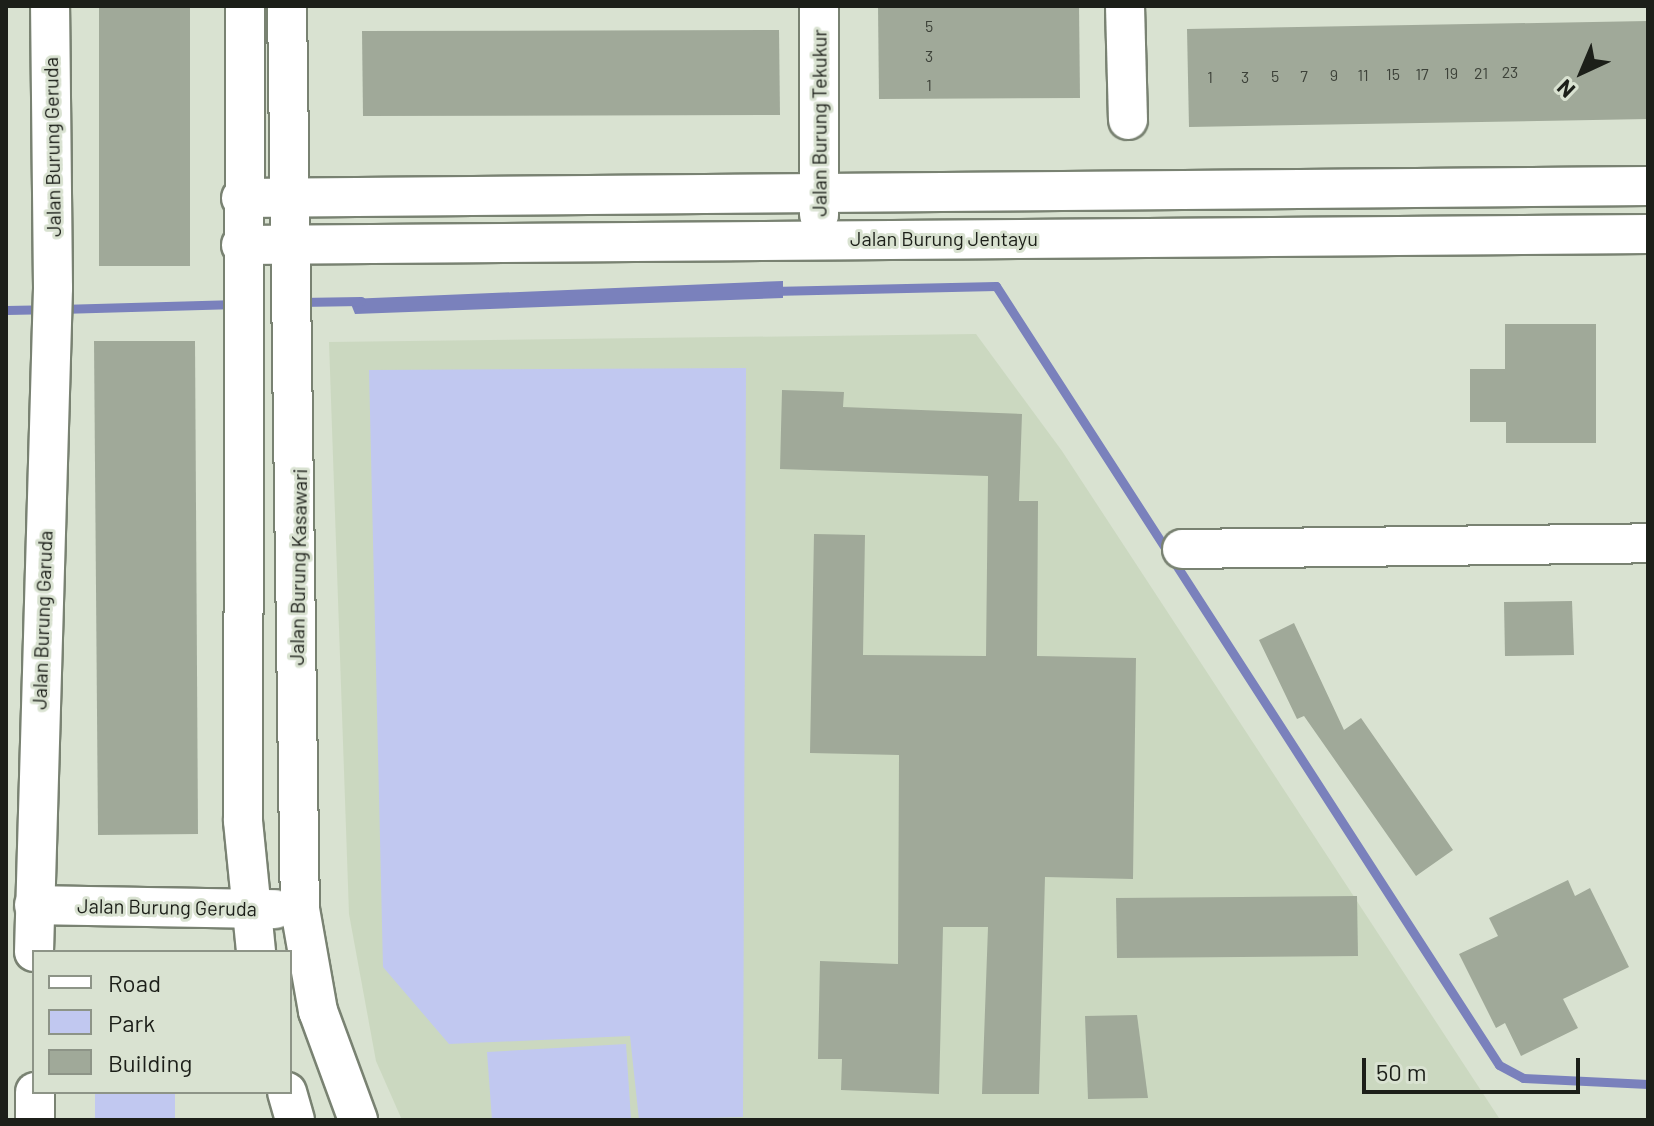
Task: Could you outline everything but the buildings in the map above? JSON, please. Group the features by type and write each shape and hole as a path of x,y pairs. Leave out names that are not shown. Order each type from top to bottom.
{"street":[{"name":"Jalan Burung Geruda","path":"50,6 53,288"},
{"path":"245,6 241,350 249,908 256,950"},
{"name":"Jalan Burung Kasawari","path":"287,6 289,242 295,341 300,909 318,1011 358,1120"},
{"name":"Jalan Burung Tekukur","path":"819,6 820,239"},
{"path":"1125,6 1128,120"},
{"path":"241,198 1648,186"},
{"name":"Jalan Burung Jentayu","path":"241,245 289,242 1648,234"},
{"name":"Jalan Burung Garuda","path":"34,950 53,288"},
{"path":"1182,549 1648,543"},
{"name":"Jalan Burung Geruda","path":"34,905 300,909"},
{"path":"35,1094 35,1120"},
{"path":"288,1094 295,1120"}],"shaded area":[{"path":"783,281 783,298 355,314 349,299"},
{"path":"976,334 1062,451 1499,1118 402,1120 376,1061 349,914 329,342"}],"green space":[{"path":"746,368 743,1117 639,1120 630,1036 449,1044 383,967 369,370"},
{"path":"626,1044 631,1119 492,1120 487,1052"},
{"path":"95,1094 175,1094 175,1120 95,1120"}],"waterway":[{"path":"772,291 996,286 1499,1065 1523,1078 1648,1084"},
{"path":"300,302 361,301"},
{"path":"60,309 237,304"},
{"path":"6,310 45,309"}]}
